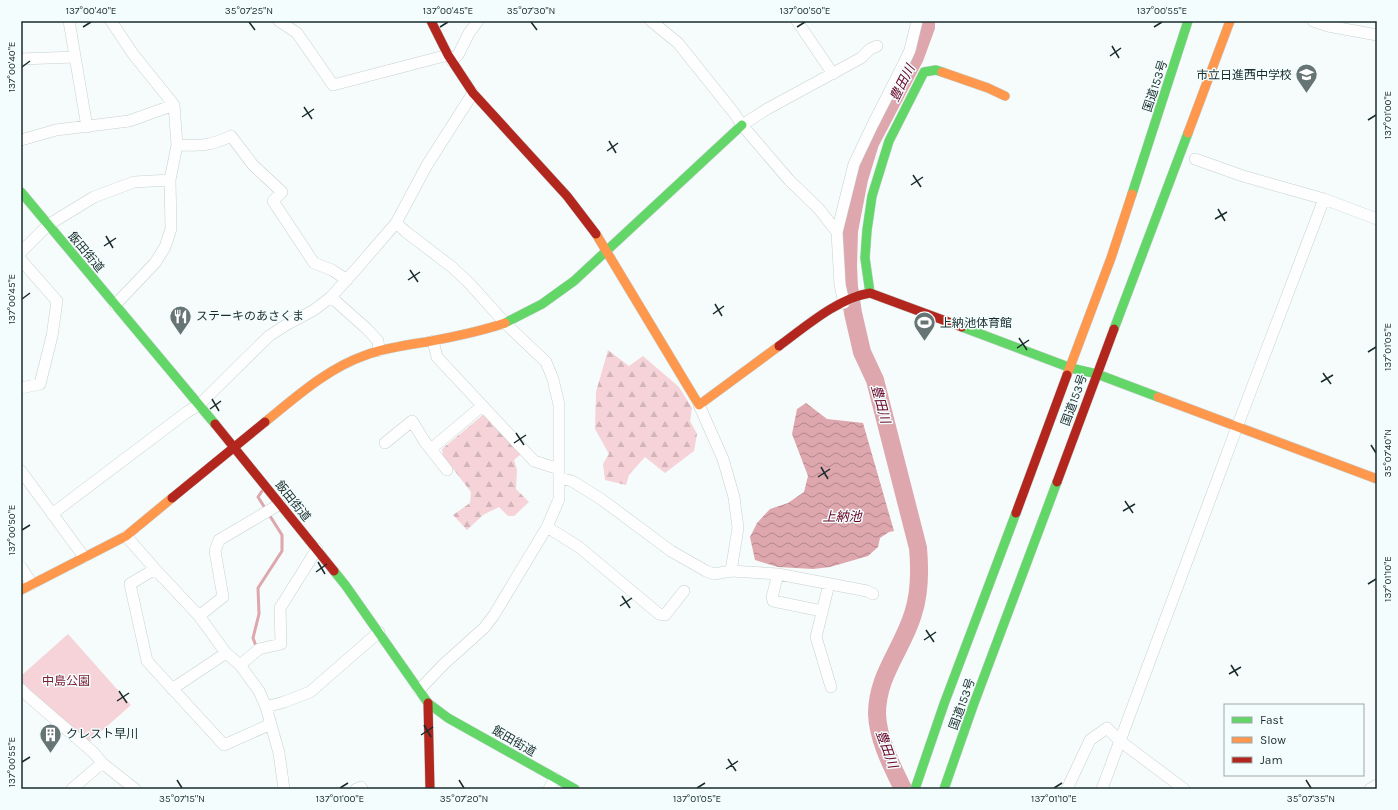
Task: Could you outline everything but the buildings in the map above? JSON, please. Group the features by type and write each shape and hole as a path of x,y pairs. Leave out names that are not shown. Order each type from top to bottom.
{"main road":[{"path":"431,21 450,58 474,93 576,206 592,227 608,251 699,405 823,314 858,295 870,293 1070,368 1097,374 1377,479"},
{"name":"国道153号","path":"915,789 944,704 1000,558 1111,258 1188,21"},
{"name":"国道153号","path":"944,789 973,706 1230,21"},
{"path":"870,293 865,258 872,196 889,141 924,72 936,70 988,88 1005,96"},
{"path":"21,590 126,536 318,379 348,362 379,351 468,334 505,323 551,300 581,278 742,125"},
{"name":"飯田街道","path":"21,192 235,448 346,586 428,703 448,718 575,789"},
{"path":"428,703 430,789"}],"street":[{"path":"69,21 87,126"},
{"path":"111,21 133,54 174,105 177,145 170,180 171,229 165,247 155,263 115,305"},
{"path":"279,21 297,34 333,85 458,55 468,34 478,21"},
{"path":"651,21 678,43 742,125 789,180 819,209 837,232"},
{"path":"796,21 833,74"},
{"path":"845,302 840,285 837,232 854,164 904,64 910,50 917,21"},
{"path":"1313,21 1328,26 1377,36"},
{"path":"742,125 767,108 833,74 861,58 870,49 878,46"},
{"path":"21,59 75,57"},
{"path":"52,514 187,412 199,405 269,336 314,310 332,297 396,223 427,165 474,93"},
{"path":"21,140 56,130 129,122 174,105"},
{"path":"177,145 201,146 219,142 232,136 252,165 282,192 273,201 314,263 332,270 347,280"},
{"path":"1195,159 1243,176 1324,199 1377,219"},
{"path":"21,252 48,225 94,197 134,182 170,180"},
{"path":"1102,789 1324,199"},
{"path":"396,223 410,236 452,267 470,284 505,323 546,362 553,379 559,405 559,499 548,527 491,620 444,664 419,690"},
{"path":"21,260 57,300 52,336 40,384 21,388"},
{"path":"332,297 378,340 379,351"},
{"path":"433,341 437,357 534,462 572,481 601,499 671,551 697,567 714,574 731,571 778,574 867,591 872,594"},
{"path":"699,405 723,459 734,497 738,528 731,571"},
{"path":"431,449 482,406"},
{"path":"385,443 412,421 447,470"},
{"path":"21,471 84,557"},
{"path":"200,616 223,597 215,551 219,540 280,504"},
{"path":"548,527 579,547 659,614 665,615 684,591"},
{"path":"126,536 200,616 226,653 240,665 259,691 266,707 279,753 284,789"},
{"path":"240,665 259,649 281,644 280,608 316,549"},
{"path":"21,567 32,584"},
{"path":"155,569 130,584 147,660 224,745 271,724"},
{"path":"778,574 772,597 773,601 822,611"},
{"path":"829,584 816,637 831,687"},
{"path":"266,707 310,692 379,632"},
{"path":"172,689 226,653"},
{"path":"21,689 94,753 102,762 135,789"},
{"path":"1067,789 1090,740 1107,728 1120,741 1184,789"},
{"path":"72,789 102,762"},
{"path":"549,789 555,778"},
{"path":"1370,789 1377,785"},
{"path":"356,789 361,787 362,789"}],"green space":[{"path":"608,350 629,366 643,356 679,387 692,408 690,421 697,434 694,451 665,473 645,457 629,475 626,485 605,480 603,464 609,454 595,429 596,392"},
{"path":"484,414 521,454 514,460 517,470 516,489 529,502 514,516 508,516 499,507 483,515 467,530 453,515 470,503 471,492 443,456 442,449"},
{"name":"中島公園","path":"68,634 131,705 88,743 21,684 21,676"}],"water":[{"name":"上納池","path":"806,403 827,419 863,423 894,531 889,532 880,538 878,547 868,556 830,567 813,569 778,567 755,560 750,537 757,523 770,509 788,503 804,492 808,476 792,434 797,409"}],"waterway":[{"name":"豊田川","path":"903,789 883,743 877,714 878,700 885,675 908,627 917,598 919,581 918,548 875,380 862,352 853,313 849,287 849,231 859,179 870,143 915,57 926,27 926,21"},
{"path":"256,646 253,638 259,614 258,588 282,551 282,535 258,497 262,491"}],"traffic: fast":[{"path":"1132,194 1188,21"},
{"path":"870,293 865,258 867,230 872,196 889,141 924,72 936,70 942,72"},
{"path":"505,323 542,304 574,281 742,125"},
{"path":"1114,329 1188,133"},
{"path":"21,192 215,424"},
{"path":"962,327 1071,368 1097,374 1158,397"},
{"path":"944,789 973,706 1057,482"},
{"path":"915,789 944,704 1016,513"},
{"path":"334,571 428,703 448,718 575,789"}],"traffic: slow":[{"path":"1188,133 1230,21"},
{"path":"942,72 988,88 1005,96"},
{"path":"1067,375 1111,258 1132,194"},
{"path":"596,234 699,405 779,346"},
{"path":"265,422 326,375 339,367 366,355 381,350 466,334 505,323"},
{"path":"1158,397 1377,479"},
{"path":"21,590 126,536 172,498"}],"traffic: jam":[{"path":"431,21 448,55 473,93 567,196 596,234"},
{"path":"779,346 822,314 834,307 858,296 870,293 962,327"},
{"path":"1057,482 1114,329"},
{"path":"1016,513 1067,375"},
{"path":"172,498 265,422"},
{"path":"215,424 334,571"},
{"path":"428,703 430,789"}],"place":[{"name":"市立日進西中学校","path":"1307,94"},
{"name":"ステーキのあさくま","path":"181,336"},
{"name":"上納池体育館","path":"924,342"},
{"name":"クレスト早川","path":"50,754"}]}
